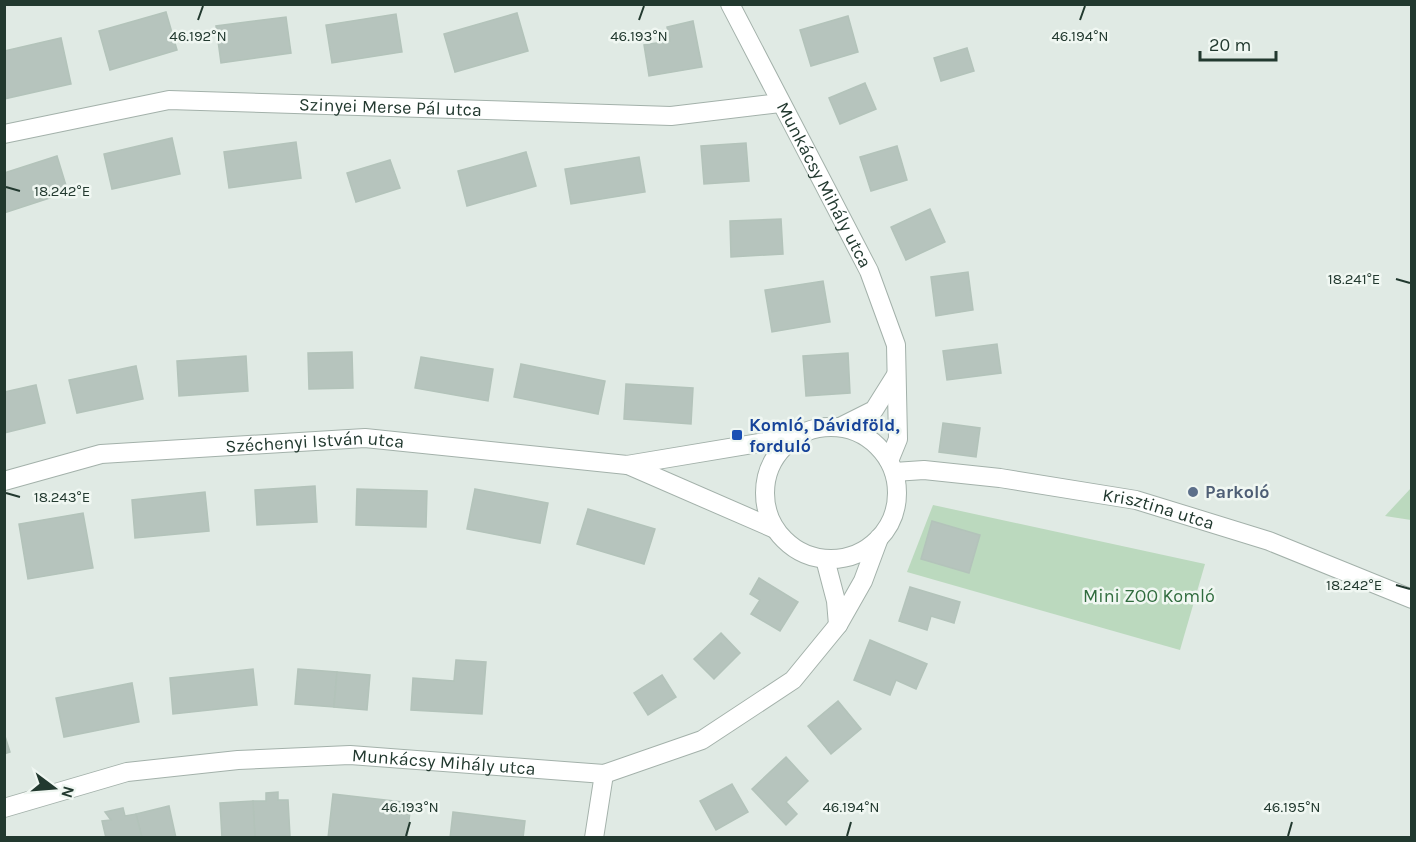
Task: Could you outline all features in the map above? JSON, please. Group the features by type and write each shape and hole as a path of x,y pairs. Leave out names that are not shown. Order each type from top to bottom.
{"street":[{"name":"Munkácsy Mihály utca","path":"730,4 780,104 869,271 896,345 898,439 891,466"},
{"name":"Szinyei Merse Pál utca","path":"4,134 169,100 671,116 780,104"},
{"path":"840,427 874,410 898,372"},
{"path":"824,427 840,427 860,433 876,445 891,466 897,495 892,518 879,538 864,550 845,558 825,559 806,554 788,544 775,529 769,516 765,487 774,459 794,438 824,427"},
{"name":"Széchenyi István utca","path":"4,481 100,454 364,438 627,465 794,438"},
{"name":"Széchenyi István utca","path":"627,465 775,529"},
{"name":"Krisztina utca","path":"891,466 1000,478 1136,500 1269,541 1412,599"},
{"name":"Munkácsy Mihály utca","path":"4,808 127,772 238,760 350,755 604,774 702,740 793,680 838,625 863,581 879,538"},
{"path":"825,559 836,602 838,625"},
{"path":"594,837 604,774"}],"green space":[{"path":"1411,488 1411,520 1385,516"},
{"name":"Mini ZOO Komló","path":"933,505 1205,564 1180,650 907,572"}],"building":[{"path":"166,12 177,50 110,70 99,31"},
{"path":"517,13 528,51 455,72 444,34"},
{"path":"396,14 402,52 332,63 326,25"},
{"path":"848,16 858,52 811,66 800,30"},
{"path":"286,17 291,53 221,63 216,26"},
{"path":"693,21 702,67 649,76 644,45 670,41 667,27"},
{"path":"61,38 71,84 4,99 4,51"},
{"path":"967,48 974,71 941,81 934,58"},
{"path":"865,83 876,109 840,124 829,98"},
{"path":"172,138 180,174 112,189 104,154"},
{"path":"296,142 301,178 229,188 224,152"},
{"path":"746,143 749,181 704,184 701,146"},
{"path":"897,146 907,180 871,191 860,157"},
{"path":"526,152 536,186 467,206 458,171"},
{"path":"57,156 68,192 4,213 4,173"},
{"path":"639,157 645,192 571,204 565,169"},
{"path":"390,160 400,188 356,202 347,173"},
{"path":"930,209 945,242 906,260 891,227"},
{"path":"781,219 783,254 731,257 730,221"},
{"path":"968,272 973,310 936,316 931,277"},
{"path":"823,281 830,322 772,332 765,290"},
{"path":"997,344 1001,373 947,380 943,351"},
{"path":"352,352 353,388 309,389 308,353"},
{"path":"848,353 850,393 806,396 803,356"},
{"path":"246,356 248,391 179,396 177,361"},
{"path":"421,357 493,369 488,401 415,388"},
{"path":"521,364 605,381 598,414 514,397"},
{"path":"136,366 143,399 77,413 69,380"},
{"path":"626,384 693,388 691,424 624,419"},
{"path":"36,385 45,423 4,433 4,392"},
{"path":"943,423 980,428 976,457 939,452"},
{"path":"315,486 317,522 257,525 255,490"},
{"path":"357,489 427,491 426,527 356,525"},
{"path":"475,489 548,503 540,543 467,529"},
{"path":"205,492 209,531 135,538 132,500"},
{"path":"588,509 655,529 644,564 577,544"},
{"path":"83,513 93,568 28,579 19,524"},
{"path":"932,521 980,535 969,573 921,559"},
{"path":"759,578 798,602 780,631 751,614 760,600 750,594"},
{"path":"910,587 960,602 954,623 931,616 927,630 899,621"},
{"path":"721,633 740,653 714,679 694,659"},
{"path":"870,640 927,664 916,689 896,680 890,695 854,680"},
{"path":"456,660 486,662 482,714 411,710 413,678 454,681"},
{"path":"253,669 257,705 173,714 170,678"},
{"path":"298,669 337,672 334,707 295,704"},
{"path":"337,672 370,675 367,710 334,707"},
{"path":"662,675 676,697 648,715 634,693"},
{"path":"132,683 139,722 64,737 56,698"},
{"path":"838,701 861,729 831,754 808,726"},
{"path":"4,733 10,752 4,754"},
{"path":"786,757 808,781 786,802 797,814 786,825 752,789"},
{"path":"732,784 748,812 716,830 700,801"},
{"path":"278,792 278,800 288,800 290,836 255,838 253,801 266,801 266,793"},
{"path":"333,794 411,803 407,838 328,838"},
{"path":"253,801 255,838 222,838 220,803"},
{"path":"169,806 176,838 142,838 136,814"},
{"path":"123,808 125,816 136,814 142,838 106,838 102,821 111,820 105,812"},
{"path":"453,812 525,821 523,838 450,838"}],"place":[{"name":"Komló, Dávidföld, forduló","path":"737,435"},
{"name":"Parkoló","path":"1193,492"}]}
